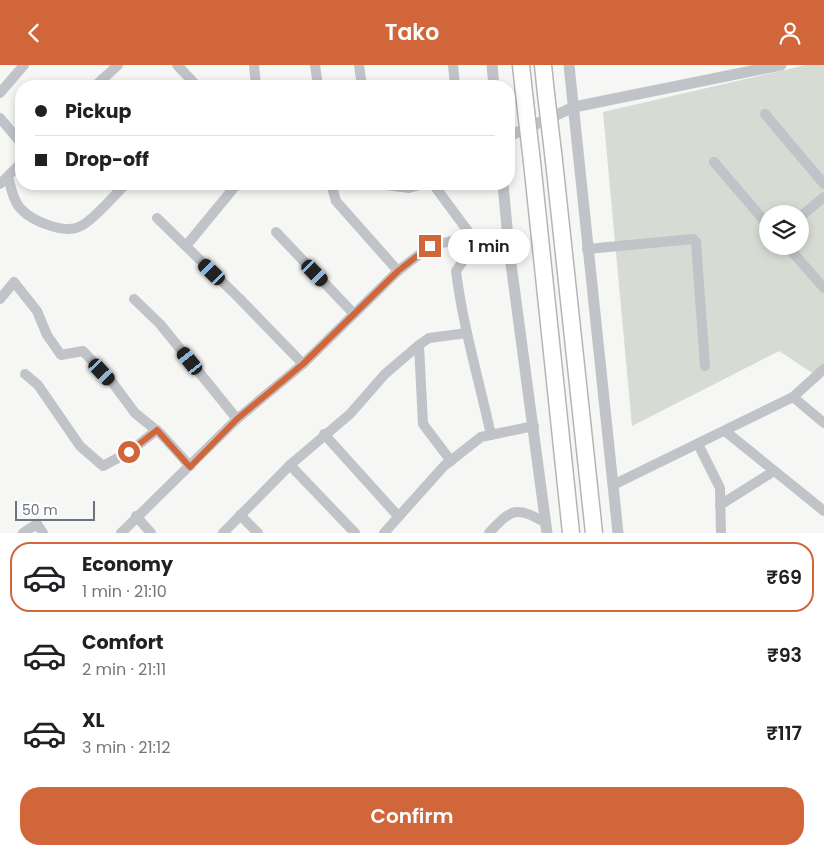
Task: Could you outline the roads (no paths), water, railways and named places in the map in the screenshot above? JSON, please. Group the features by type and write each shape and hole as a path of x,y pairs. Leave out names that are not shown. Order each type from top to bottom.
{"highway":[{"path":"521,65 572,533"},
{"path":"543,65 594,533"}],"street":[{"path":"0,93 24,65"},
{"path":"102,80 118,65"},
{"path":"177,65 191,80"},
{"path":"254,65 255,80"},
{"path":"315,65 317,80"},
{"path":"359,65 361,80"},
{"path":"453,65 454,80"},
{"path":"492,65 493,80"},
{"path":"569,65 618,533"},
{"path":"515,133 574,107 731,70 781,65"},
{"path":"765,114 824,183"},
{"path":"0,119 15,136"},
{"path":"714,162 759,214"},
{"path":"0,184 15,169"},
{"path":"8,177 20,208 33,218 50,225 69,229 80,227 120,190"},
{"path":"186,245 233,190"},
{"path":"333,190 336,201 398,271"},
{"path":"437,190 476,242"},
{"path":"504,190 509,249 534,426 546,528"},
{"path":"809,210 824,197"},
{"path":"156,218 186,245 303,364"},
{"path":"276,232 354,313"},
{"path":"121,533 136,516 190,467 237,419 303,364 398,271 430,246 460,239 509,249"},
{"path":"587,249 693,239 696,242 705,366"},
{"path":"476,242 456,271 462,315 468,333 491,435"},
{"path":"794,255 824,288"},
{"path":"0,299 14,283 37,311 48,335 61,355 83,351 112,382 134,413 157,430 190,467"},
{"path":"134,299 160,324 237,419"},
{"path":"223,533 290,465 324,434 350,414 385,374 419,345 429,338 468,333"},
{"path":"419,345 423,425 450,461"},
{"path":"613,485 793,397 824,369"},
{"path":"25,374 38,385 80,446 103,466 129,452 157,430"},
{"path":"793,397 824,423"},
{"path":"384,533 398,515 450,461 481,437 534,426"},
{"path":"725,431 824,511"},
{"path":"324,434 398,515"},
{"path":"698,445 720,488 720,533"},
{"path":"290,465 354,533"},
{"path":"720,505 774,471"},
{"path":"489,533 511,512 520,510 546,528"},
{"path":"240,515 258,533"},
{"path":"136,516 151,533"},
{"path":"23,533 36,524 43,533"}]}
